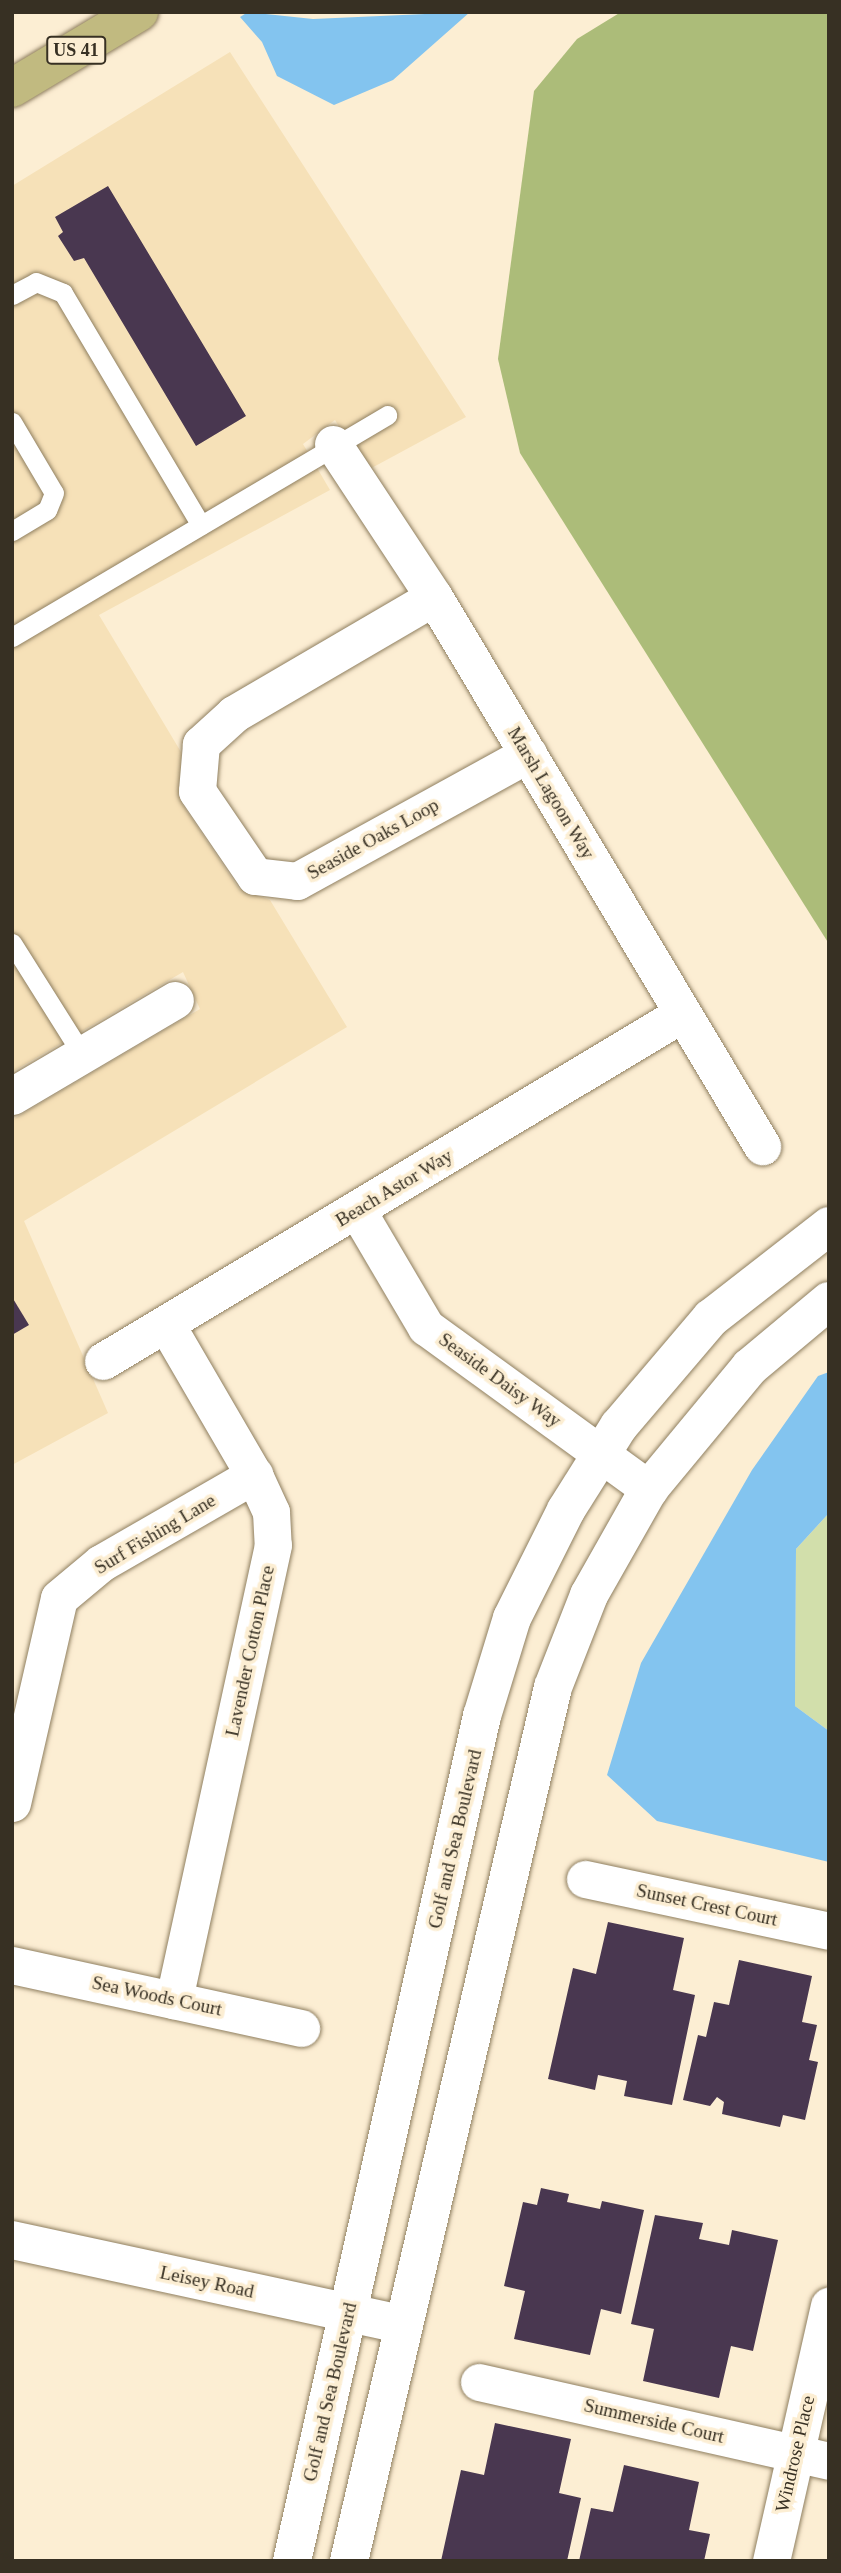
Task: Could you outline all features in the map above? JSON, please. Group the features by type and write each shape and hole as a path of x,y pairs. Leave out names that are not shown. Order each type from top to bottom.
{"main road":[{"name":"US 41","path":"12,88 139,12"}],"street":[{"name":"Marsh Lagoon Way","path":"333,444 434,597 762,1146"},
{"name":"Seaside Oaks Loop","path":"434,597 234,714 201,744 198,791 254,876 297,881 528,754"},
{"path":"12,1096 175,1000"},
{"name":"Beach Astor Way","path":"103,1361 683,1013"},
{"name":"Seaside Daisy Way","path":"357,1210 426,1327 649,1489"},
{"name":"Golf and Sea Boulevard","path":"292,2561 482,1716 512,1618 601,1454 711,1318 829,1226"},
{"path":"349,2561 402,2324 553,1687 589,1595 649,1489 750,1367 829,1301"},
{"name":"Lavender Cotton Place","path":"166,1324 254,1475 271,1512 273,1545 174,2000"},
{"name":"Surf Fishing Lane","path":"12,1803 59,1598 101,1563 254,1475"},
{"name":"Sunset Crest Court","path":"585,1879 829,1931"},
{"name":"Sea Woods Court","path":"12,1965 301,2028"},
{"name":"Leisey Road","path":"12,2240 402,2324"},
{"name":"Windrose Place","path":"771,2561 812,2457 829,2306"},
{"name":"Summerside Court","path":"479,2382 812,2457"}],"lane":[{"path":"12,295 36,282 63,293 201,525"},
{"path":"12,637 333,444 387,415"},
{"path":"12,422 54,493 47,510 12,531"},
{"path":"12,943 82,1054"}],"shaded area":[{"path":"230,52 466,417 366,471 335,420 303,444 330,490 99,615 181,752 182,804 239,889 270,900 347,1027 24,1221 108,1413 12,1465 12,1120 200,1009 183,972 12,1072 12,186"}],"green space":[{"path":"621,12 829,12 829,944 520,453 498,359 534,91 577,39"},
{"path":"829,1513 829,1731 795,1706 796,1549"}],"water":[{"path":"248,12 313,19 470,12 393,80 334,105 277,76 262,42 240,17"},
{"path":"829,1372 829,1513 796,1549 795,1706 829,1731 829,1862 657,1821 607,1775 641,1663 752,1470 818,1376"}],"building":[{"path":"108,186 246,416 196,446 84,258 74,261 58,236 63,232 55,217"},
{"path":"12,1297 29,1325 12,1335"},
{"path":"608,1922 684,1938 673,1990 695,1995 672,2105 624,2096 627,2081 598,2075 595,2090 548,2079 573,1968 596,1974"},
{"path":"739,1960 812,1976 802,2022 817,2025 809,2060 818,2062 805,2120 783,2115 780,2127 722,2114 724,2102 717,2097 710,2106 683,2100 698,2035 706,2037 714,2002 729,2005"},
{"path":"541,2188 569,2194 567,2202 600,2209 602,2201 644,2210 621,2314 601,2309 590,2355 514,2339 525,2291 504,2286 523,2202 537,2205"},
{"path":"655,2215 703,2223 699,2239 729,2245 732,2230 778,2240 753,2351 731,2346 719,2398 643,2381 654,2329 631,2324"},
{"path":"495,2423 571,2439 559,2493 581,2498 567,2561 441,2561 461,2470 484,2475"},
{"path":"624,2465 699,2482 689,2530 710,2534 704,2561 579,2561 591,2508 613,2512"}]}
